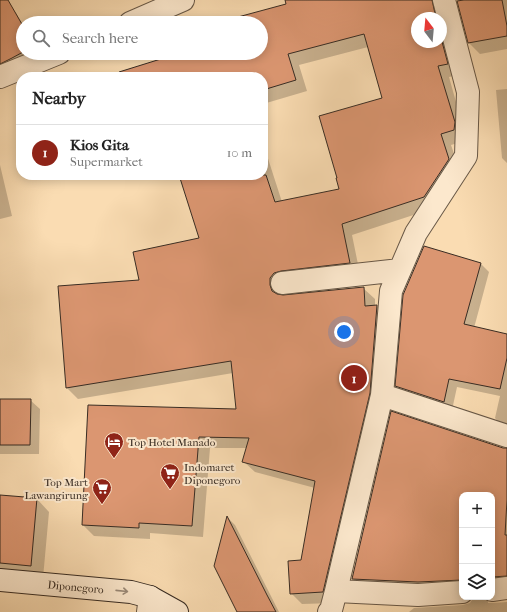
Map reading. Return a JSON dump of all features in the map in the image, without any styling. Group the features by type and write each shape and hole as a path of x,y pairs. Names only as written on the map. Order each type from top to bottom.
{"street":[{"path":"146,16 183,0"},
{"path":"329,612 331,610 336,591 382,395 391,291 416,233 466,156 468,92 444,0"},
{"path":"0,77 42,60"},
{"path":"282,283 400,270"},
{"path":"382,395 507,436"},
{"name":"Diponegoro","path":"0,580 131,592 149,605 177,612"},
{"path":"495,590 507,588"},
{"path":"336,591 418,596 459,592"}],"building":[{"path":"0,0 8,0 17,16 16,16 16,56 0,64"},
{"path":"285,0 432,0 435,12 411,12 411,48 444,48 448,64 438,66 455,122 454,130 441,134 449,159 424,197 342,224 350,263 281,271 274,273 270,278 272,291 283,295 364,287 365,306 377,305 370,393 323,592 290,594 288,561 301,560 315,481 242,462 249,438 199,437 192,526 139,523 139,528 82,525 88,405 236,409 231,361 66,388 58,286 139,280 133,252 199,238 181,180 268,180 275,202 339,189 319,116 382,98 364,34 288,54 296,80 268,88 268,72 119,72 158,60 268,60 268,16 242,16 286,4"},
{"path":"502,0 507,26 507,36 468,43 457,1"},
{"path":"424,246 481,263 464,324 507,334 507,358 500,389 449,379 444,402 395,386 403,295"},
{"path":"0,399 31,399 30,445 0,445"},
{"path":"391,411 503,448 507,448 505,535 507,535 507,576 495,577 495,492 459,492 459,580 418,582 352,579"},
{"path":"0,495 37,498 31,566 0,563"},
{"path":"227,516 276,612 237,612 214,566"}],"place":[{"name":"Kios Gita","path":"354,378"},
{"name":"Top Hotel Manado","path":"114,459"},
{"name":"Indomaret Diponegoro","path":"170,490"},
{"name":"Top Mart Lawangirung","path":"102,505"}]}
